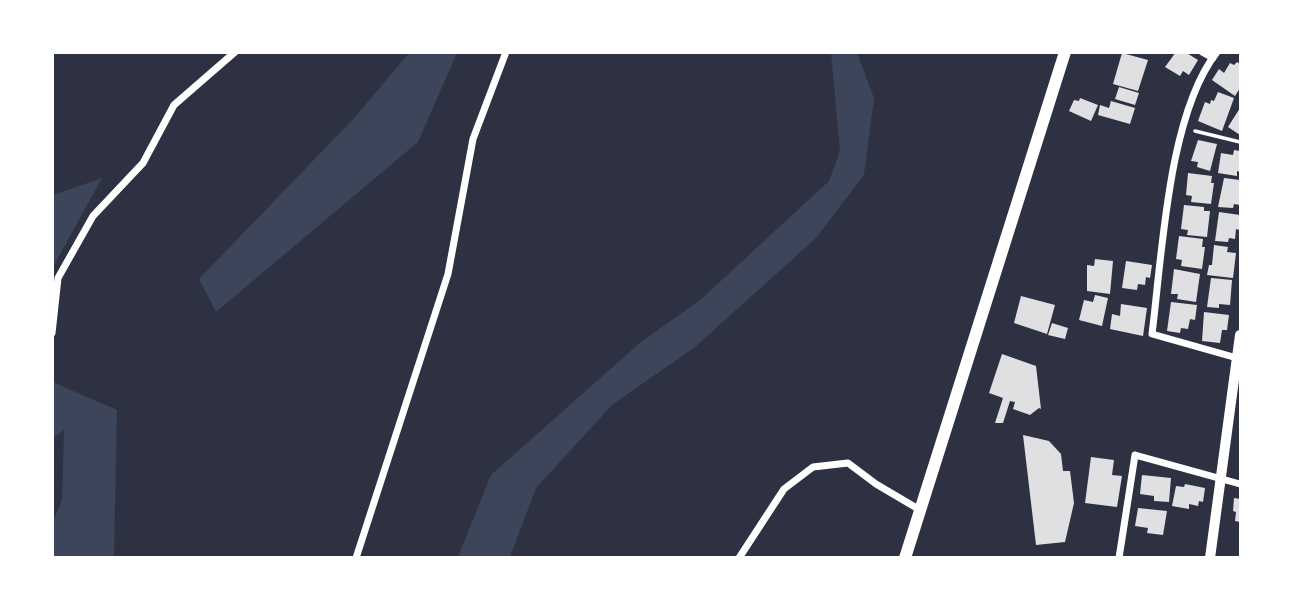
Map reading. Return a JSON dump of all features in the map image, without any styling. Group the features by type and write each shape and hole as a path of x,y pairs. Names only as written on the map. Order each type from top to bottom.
{"main road":[{"path":"905,558 1065,52"}],"street":[{"path":"52,333 58,278 93,216 143,163 174,105 235,52"},
{"path":"356,558 447,274 473,139 506,52"},
{"path":"1202,52 1215,55 1189,106 1182,129 1171,186 1152,334 1237,358"},
{"path":"1210,558 1241,335"},
{"path":"1119,558 1135,455 1241,484"},
{"path":"739,558 784,489 813,467 848,463 876,484 920,510"}],"path":[{"path":"1182,129 1241,142"}],"shaded area":[{"path":"409,53 457,53 418,142 216,312 199,279 356,116"},
{"path":"831,53 857,53 874,98 864,175 816,238 695,347 612,405 536,488 510,557 458,557 491,475 642,341 699,301 829,181 840,151"},
{"path":"102,178 53,267 53,195"},
{"path":"53,382 117,410 112,557 53,557 53,521 62,500 64,430 53,438"}],"building":[{"path":"1176,52 1185,52 1198,60 1189,75 1183,71 1180,76 1165,67"},
{"path":"1122,53 1148,60 1138,91 1113,84"},
{"path":"1237,62 1240,64 1240,88 1235,96 1212,80 1219,69 1224,73 1230,63 1234,65"},
{"path":"1119,87 1139,93 1135,105 1115,99"},
{"path":"1218,92 1234,98 1222,131 1198,121 1205,102 1210,104 1211,100 1214,101"},
{"path":"1080,98 1098,105 1091,121 1069,111 1074,100 1079,101"},
{"path":"1111,101 1135,108 1130,124 1098,115 1100,105 1109,108"},
{"path":"1240,108 1240,135 1228,127"},
{"path":"1198,140 1217,144 1210,171 1197,167 1198,162 1191,161"},
{"path":"1234,150 1240,151 1240,172 1237,171 1237,176 1218,173 1221,153 1233,155"},
{"path":"1188,173 1212,176 1211,183 1214,183 1211,204 1191,202 1192,196 1186,195"},
{"path":"1224,178 1240,180 1240,205 1234,204 1233,208 1218,207"},
{"path":"1184,205 1204,207 1204,211 1210,211 1207,237 1187,235 1188,230 1181,229"},
{"path":"1219,212 1240,215 1235,239 1229,238 1228,242 1215,241"},
{"path":"1179,236 1203,239 1202,247 1205,247 1202,269 1181,266 1182,260 1176,259"},
{"path":"1214,245 1228,247 1227,252 1236,253 1233,278 1207,275 1209,265 1212,265"},
{"path":"1095,259 1113,261 1110,294 1087,291 1087,265 1094,266"},
{"path":"1126,261 1152,265 1150,278 1146,277 1145,285 1138,284 1137,290 1122,288"},
{"path":"1174,269 1200,274 1196,302 1177,299 1178,294 1171,294"},
{"path":"1211,278 1232,280 1230,305 1207,307"},
{"path":"1095,295 1108,298 1102,326 1079,320 1084,300 1093,302"},
{"path":"1021,296 1055,305 1047,334 1014,323"},
{"path":"1171,302 1197,305 1195,320 1190,319 1188,329 1181,328 1180,333 1167,331"},
{"path":"1121,304 1147,308 1143,336 1110,329 1112,314 1120,316"},
{"path":"1204,312 1229,315 1227,330 1222,330 1220,343 1202,341"},
{"path":"1052,323 1068,328 1065,339 1048,335"},
{"path":"1002,354 1036,366 1041,409 1030,415 1013,409 1015,402 1010,401 1003,423 995,423 1003,398 989,393"},
{"path":"1023,435 1049,441 1061,454 1063,471 1070,471 1074,503 1065,542 1036,545"},
{"path":"1091,457 1114,460 1112,475 1122,476 1117,507 1085,503"},
{"path":"1142,475 1171,478 1169,502 1154,501 1154,496 1140,494"},
{"path":"1185,484 1205,488 1203,502 1199,501 1198,506 1189,504 1189,509 1172,506 1176,486 1184,487"},
{"path":"1234,498 1240,499 1240,522 1235,521"},
{"path":"1138,508 1167,511 1163,535 1147,533 1148,528 1135,526"}]}
